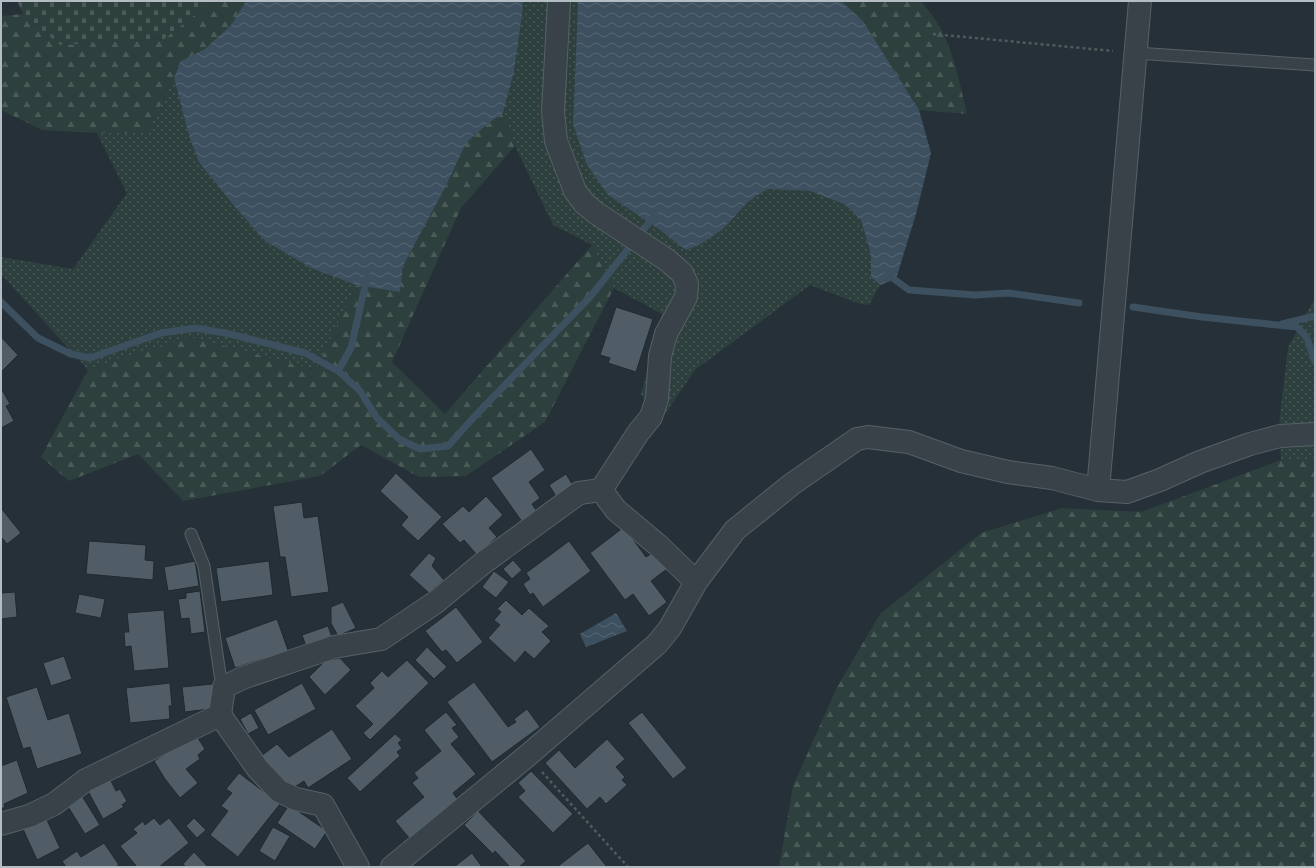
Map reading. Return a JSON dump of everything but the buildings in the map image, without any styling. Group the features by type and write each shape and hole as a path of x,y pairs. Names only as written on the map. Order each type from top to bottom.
{"street":[{"path":"358,867 323,805 296,799 279,791 258,769 220,715 224,688 245,677 334,647 380,639 436,602 483,563 579,493 601,490 638,433 651,416 657,399 660,356 666,334 686,297 687,284 682,273 651,248 596,213 584,203 575,191 556,141 553,111 559,1"},
{"path":"1098,490 1140,1"},
{"path":"392,867 527,756 657,644 670,628 696,582 735,530 792,484 857,439 868,437 909,442 961,461 1008,472 1052,478 1098,490 1127,492 1160,480 1200,462 1250,444 1280,436 1315,434"},
{"path":"601,490 616,510 659,546 696,582"},
{"path":"1,824 29,816 54,804 86,780 220,715"}],"lane":[{"path":"1136,53 1315,65"},
{"path":"191,534 204,566 221,681 224,688"}],"path":[{"path":"933,34 1136,53"},
{"path":"527,756 628,867"}],"green space":[{"path":"17,1 212,1 164,39 60,45 23,14"},
{"path":"212,1 246,1 231,25 205,49 181,61 147,133 97,133 42,130 1,110 1,16 23,14 60,45 164,39"},
{"path":"523,1 578,1 573,124 608,195 660,230 686,250 723,229 748,202 767,189 810,191 846,205 861,220 871,255 871,277 880,285 869,305 860,304 810,285 695,370 659,423 641,394 662,314 614,288 592,245 553,225 515,146 503,113 514,72"},
{"path":"841,1 921,1 934,18 947,42 962,90 967,114 919,110 863,21"},
{"path":"174,78 189,136 235,207 265,241 311,268 356,285 316,370 189,337 88,370 1,274 1,257 73,269 127,193 97,133 147,133"},
{"path":"503,113 515,146 461,208 392,362 445,414 592,245 614,288 545,422 466,476 419,477 361,445 320,476 183,501 138,454 69,481 41,457 88,370 189,337 316,370 356,285 400,292 403,266 446,186 466,143"},
{"path":"1315,298 1315,460 1281,460 1279,424 1288,347"},
{"path":"1281,460 1315,460 1315,867 779,867 793,786 837,687 880,614 981,533 1062,508 1141,512"}],"water":[{"path":"246,1 523,1 514,72 503,113 466,143 446,186 403,266 400,292 356,285 311,268 265,241 235,207 199,162 189,136 174,78 181,61 205,49 231,25"},
{"path":"578,1 841,1 863,21 919,110 931,153 916,214 896,279 880,285 871,277 871,255 861,220 846,205 810,191 767,189 748,202 723,229 699,245 686,250 660,230 608,195 587,165 573,124"},
{"path":"616,613 627,631 586,647 580,634"}],"waterway":[{"path":"1,302 38,338 71,354 90,358 161,333 196,328 230,334 305,353 338,371 360,391 377,418 399,439 420,449 448,446 590,297 655,215"},
{"path":"887,274 909,290 975,295 1009,293 1079,303"},
{"path":"338,371 351,348 367,277"},
{"path":"1133,307 1202,317 1297,327 1307,338 1315,362"},
{"path":"1282,324 1315,316"}]}
